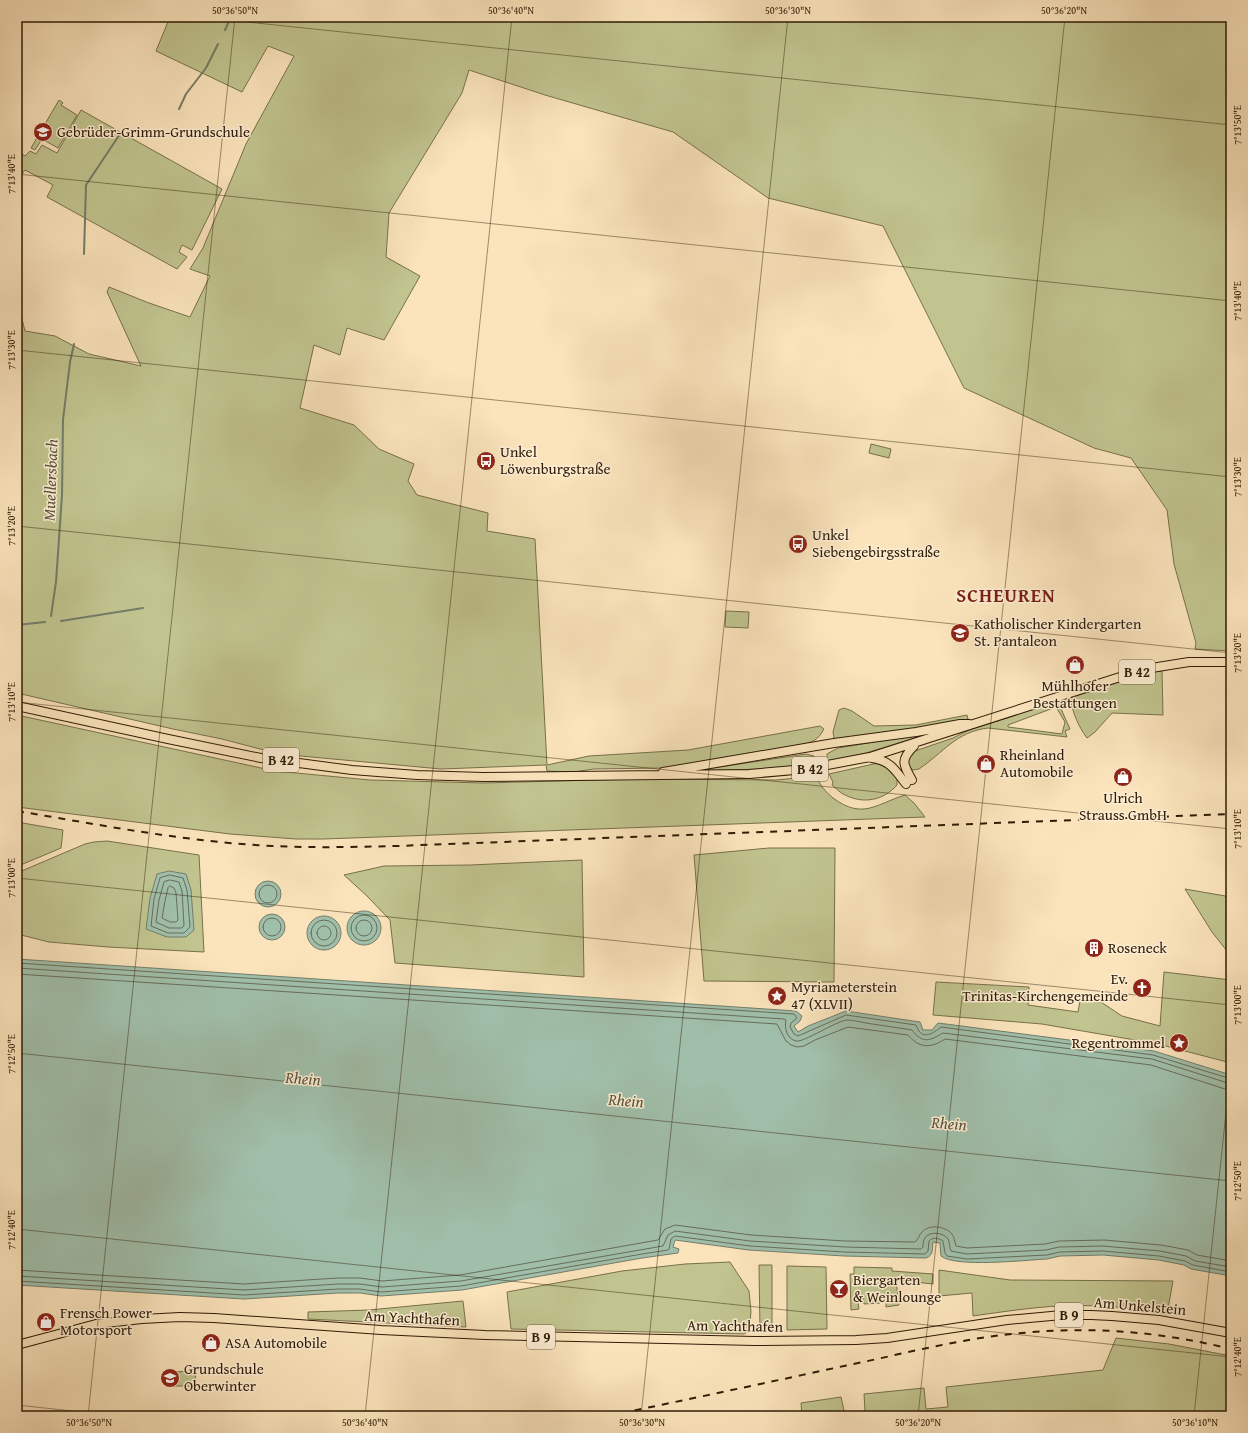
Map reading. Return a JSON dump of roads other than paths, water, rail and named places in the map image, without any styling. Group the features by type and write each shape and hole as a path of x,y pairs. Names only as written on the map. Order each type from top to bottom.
{"main road":[{"name":"B 42","path":"17,706 261,758 352,770 417,775 483,777 749,774 827,766 870,757 916,744 1145,669 1189,662 1231,662"},
{"path":"655,775 666,770 761,756 834,743 916,732 960,724 977,724"},
{"path":"870,757 884,760 909,782 904,761 906,754 916,744"},
{"name":"Am Unkelstein","path":"808,1340 887,1338 1006,1320 1062,1315 1146,1318 1231,1333"},
{"name":"Am Yachthafen","path":"17,1345 96,1324 180,1317 485,1335 755,1341 808,1340"}],"water":[{"path":"169,871 186,874 191,890 194,930 186,937 167,937 146,929 150,898 157,874"},
{"path":"268,881 277,885 281,894 277,903 268,907 259,903 255,894 259,885"},
{"path":"361,911 367,911 376,916 380,922 380,934 376,940 367,945 361,945 352,940 347,931 347,925 352,916"},
{"path":"272,914 281,918 285,927 281,936 272,940 263,936 259,927 263,918"},
{"path":"324,916 336,921 341,933 336,945 324,950 312,945 307,933 312,921"},
{"name":"Rhein","path":"17,959 796,1011 802,1016 800,1021 794,1026 798,1032 808,1026 846,1011 920,1022 923,1030 932,1030 938,1023 1154,1051 1231,1075 1231,1276 1191,1269 1184,1265 1159,1260 1103,1255 1060,1256 1047,1259 1008,1262 961,1262 949,1260 941,1256 940,1243 933,1242 931,1253 929,1257 926,1258 844,1256 749,1250 675,1240 673,1247 679,1249 678,1253 462,1290 381,1296 360,1293 338,1293 244,1299 17,1285"}],"waterway":[{"name":"Muellersbach","path":"225,30 231,17"},
{"name":"Muellersbach","path":"179,109 186,94 206,68 218,44"},
{"name":"Muellersbach","path":"84,254 86,185 122,131"},
{"name":"Muellersbach","path":"51,616 56,582 62,495 63,420 70,362 74,344"},
{"path":"61,621 143,608"},
{"name":"Muellersbach","path":"17,625 45,622"}],"railway":[{"path":"17,811 209,841 273,846 319,847 397,846 1231,814"},
{"path":"607,1416 933,1347 1000,1335 1075,1330 1127,1332 1180,1338 1231,1349"}],"place":[{"name":"Gebrüder-Grimm-Grundschule","path":"43,132"},
{"name":"Unkel Löwenburgstraße","path":"486,461"},
{"name":"Unkel Siebengebirgsstraße","path":"798,544"},
{"name":"Katholischer Kindergarten St. Pantaleon","path":"960,633"},
{"name":"Mühlhofer Bestattungen","path":"1075,665"},
{"name":"Rheinland Automobile","path":"986,764"},
{"name":"Ulrich Strauss GmbH","path":"1123,777"},
{"name":"Roseneck","path":"1094,948"},
{"name":"Ev. Trinitas-Kirchengemeinde","path":"1142,988"},
{"name":"Myriameterstein 47 (XLVII)","path":"777,996"},
{"name":"Regentrommel","path":"1179,1043"},
{"name":"Biergarten & Weinlounge","path":"839,1289"},
{"name":"Frensch Power Motorsport","path":"46,1322"},
{"name":"ASA Automobile","path":"211,1343"},
{"name":"Grundschule Oberwinter","path":"170,1378"}],"district":[{"name":"SCHEUREN","path":"1006,595"}]}
